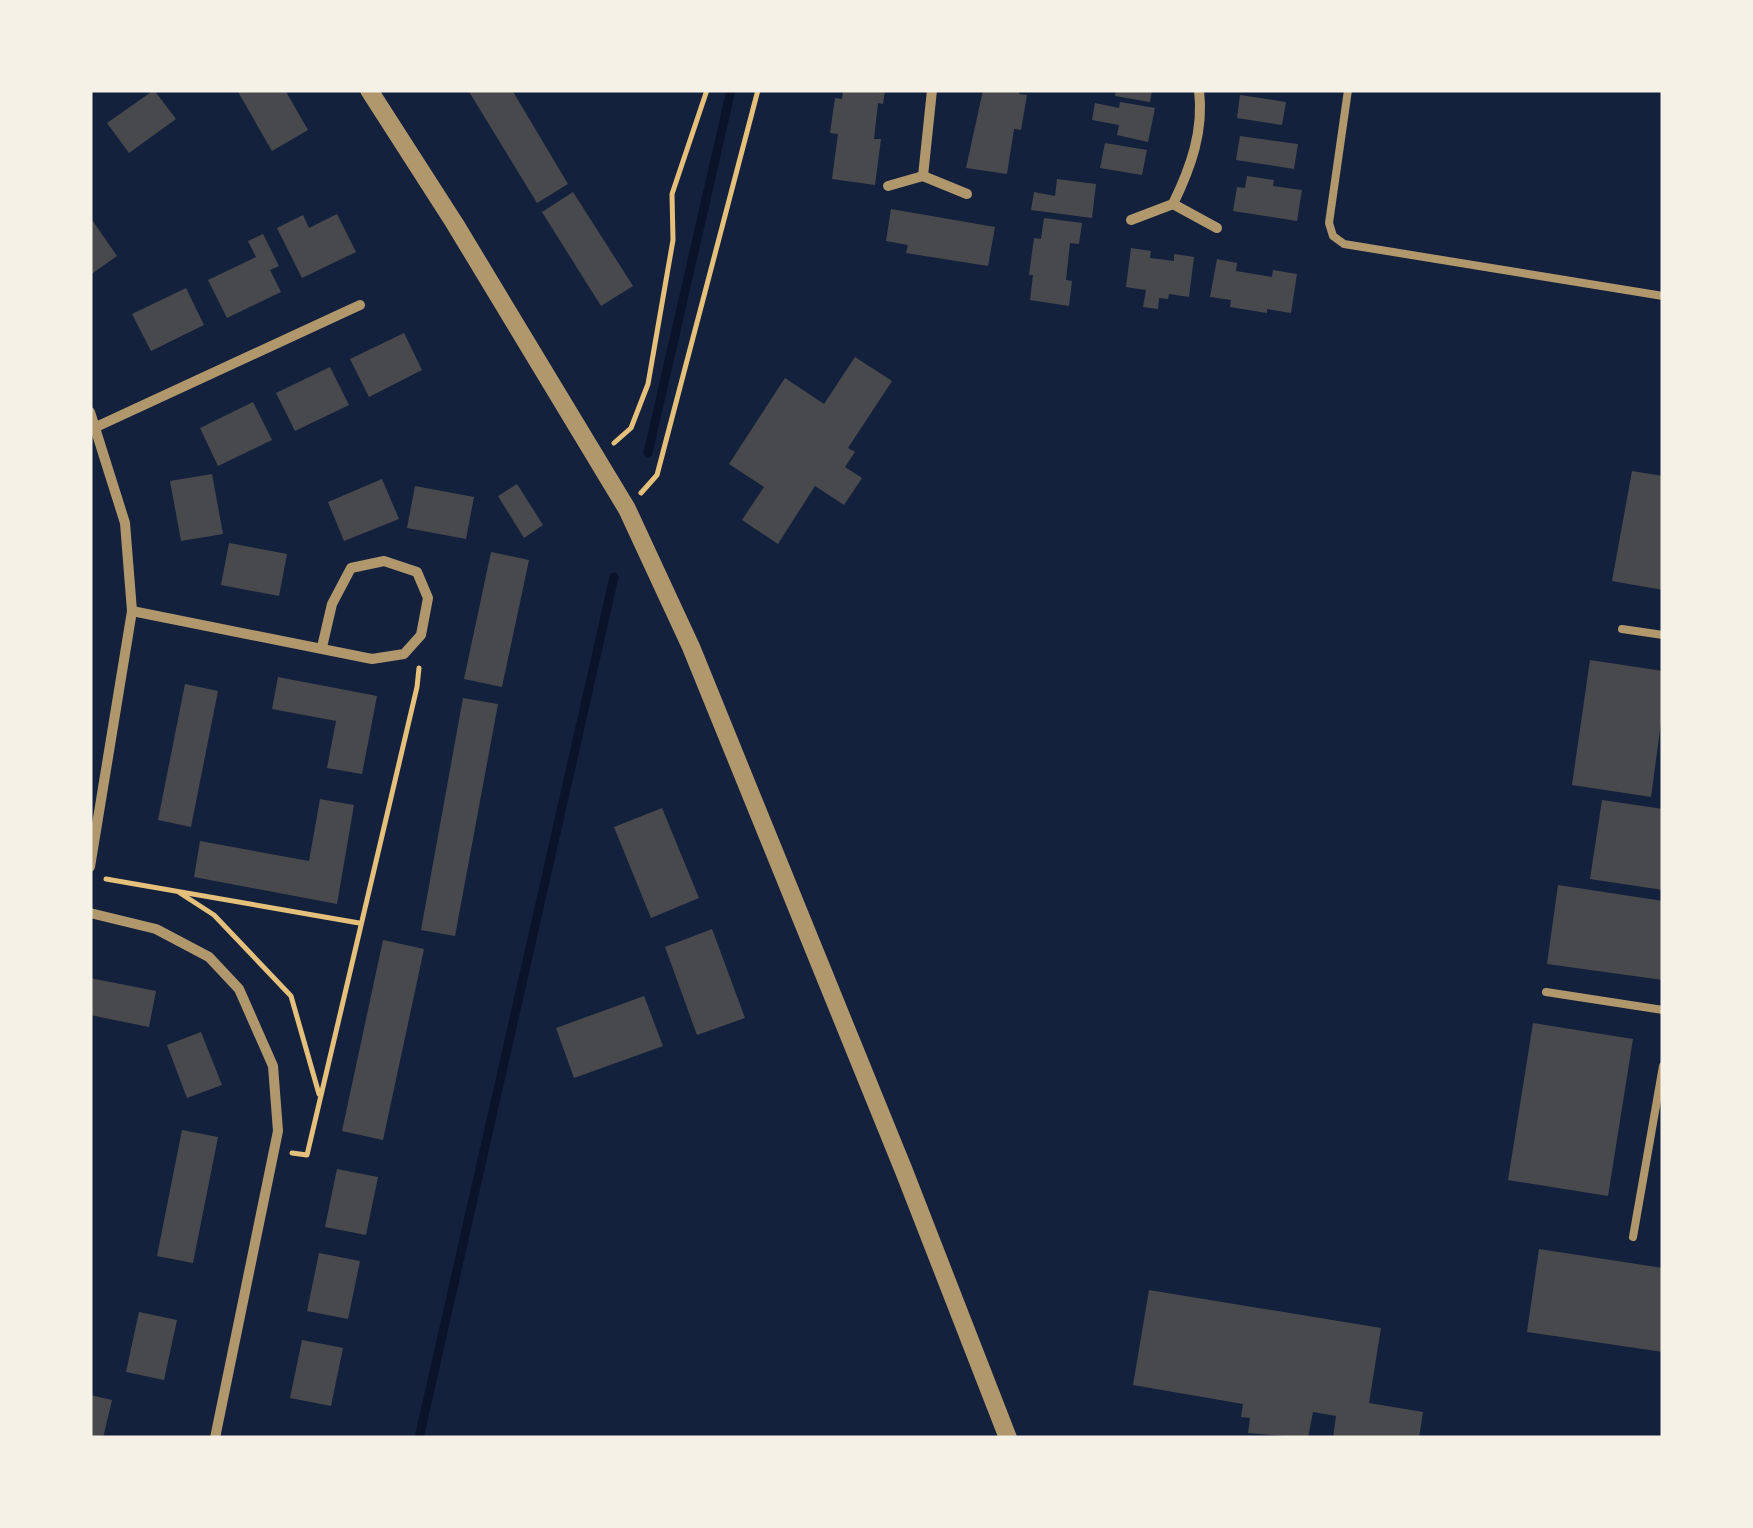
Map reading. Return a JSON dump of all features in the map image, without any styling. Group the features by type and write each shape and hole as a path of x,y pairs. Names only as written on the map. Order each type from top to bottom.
{"street":[{"path":"370,90 627,509 691,647 904,1170 1008,1438"},
{"path":"923,176 932,90"},
{"path":"1131,220 1174,204 1189,171 1202,118 1198,90"},
{"path":"888,186 923,176 967,194"},
{"path":"1174,204 1218,228"},
{"path":"96,427 360,305"},
{"path":"90,412 126,522 132,611 90,867"},
{"path":"132,611 372,659 404,654 421,635 428,598 418,572 384,561 351,568 332,604 322,647"},
{"path":"90,913 156,929 208,958 239,989 273,1066 278,1132 215,1438"}],"lane":[{"path":"1348,90 1329,223 1333,236 1344,244 1663,296"},
{"path":"1622,629 1663,634"},
{"path":"1546,992 1663,1010"},
{"path":"1633,1237 1663,1066"}],"path":[{"path":"596,458 631,428 648,384 673,240 672,194 707,90"},
{"path":"627,509 657,475 758,90"},
{"path":"274,1150 307,1154 417,687 421,635"},
{"path":"90,876 360,922"},
{"path":"178,892 214,916 291,996 320,1098"}],"building":[{"path":"154,90 176,119 129,153 107,123"},
{"path":"237,90 285,90 308,130 272,151"},
{"path":"468,90 512,90 568,184 537,203"},
{"path":"843,90 885,90 883,104 878,103 874,139 881,139 875,185 832,179 838,134 830,133 835,98 842,99"},
{"path":"983,90 1020,90 1019,94 1027,95 1021,130 1014,129 1007,174 966,168"},
{"path":"1116,90 1152,90 1150,102 1115,96"},
{"path":"1240,95 1286,102 1282,125 1237,118"},
{"path":"1120,102 1155,108 1148,142 1117,135 1119,125 1092,120 1095,103 1119,108"},
{"path":"1240,136 1298,144 1294,169 1236,160"},
{"path":"1105,143 1147,150 1142,175 1100,168"},
{"path":"1247,176 1274,180 1273,186 1302,190 1297,221 1233,211 1237,187 1245,188"},
{"path":"1057,179 1096,184 1092,218 1031,210 1034,192 1055,196"},
{"path":"573,192 633,286 601,306 542,212"},
{"path":"891,209 995,227 988,266 906,253 908,245 886,241"},
{"path":"337,214 356,252 302,278 277,228 303,215 309,228"},
{"path":"90,217 117,256 90,275"},
{"path":"1044,218 1082,223 1079,244 1070,243 1066,280 1072,281 1069,306 1030,300 1034,238 1041,239"},
{"path":"263,234 279,266 270,270 281,292 227,318 208,280 256,257 248,241"},
{"path":"1131,248 1151,251 1150,258 1174,261 1174,254 1194,257 1189,297 1169,294 1168,299 1159,298 1158,309 1143,307 1146,290 1126,287"},
{"path":"1217,259 1237,263 1236,271 1272,277 1273,270 1297,274 1291,313 1230,307 1231,300 1210,297"},
{"path":"186,288 204,325 151,351 132,314"},
{"path":"404,333 422,370 369,397 350,359"},
{"path":"855,357 892,381 848,448 855,452 845,467 862,478 844,505 815,486 778,544 742,520 764,487 729,464 785,378 824,404"},
{"path":"330,367 349,405 295,431 276,393"},
{"path":"253,402 272,440 218,466 200,428"},
{"path":"1632,471 1663,476 1663,590 1612,581"},
{"path":"212,474 223,534 181,541 170,481"},
{"path":"382,479 399,519 344,541 328,502"},
{"path":"517,484 543,525 524,538 498,496"},
{"path":"415,486 474,497 466,539 407,528"},
{"path":"229,543 287,554 279,596 221,585"},
{"path":"491,552 529,560 502,687 464,679"},
{"path":"1590,660 1663,671 1663,708 1651,797 1572,785"},
{"path":"278,677 377,696 362,774 327,768 336,721 272,709"},
{"path":"185,684 218,691 191,827 158,820"},
{"path":"463,698 498,704 455,936 421,930"},
{"path":"320,799 354,805 337,904 194,877 200,841 309,861"},
{"path":"1602,800 1663,809 1663,890 1590,879"},
{"path":"662,808 699,898 651,918 614,827"},
{"path":"1558,885 1663,901 1663,980 1547,964"},
{"path":"712,929 745,1018 697,1035 665,947"},
{"path":"383,940 424,949 383,1140 342,1131"},
{"path":"90,978 156,991 149,1027 90,1015"},
{"path":"644,996 663,1046 574,1078 556,1028"},
{"path":"1533,1023 1633,1039 1608,1196 1508,1180"},
{"path":"201,1032 222,1085 187,1098 167,1045"},
{"path":"182,1130 218,1137 193,1263 157,1256"},
{"path":"337,1169 378,1177 366,1235 325,1227"},
{"path":"1539,1249 1663,1268 1663,1352 1527,1332"},
{"path":"319,1253 360,1261 348,1319 307,1311"},
{"path":"1149,1290 1381,1328 1369,1403 1423,1412 1419,1438 1333,1438 1336,1416 1313,1412 1308,1438 1248,1433 1250,1418 1241,1417 1243,1404 1133,1385"},
{"path":"139,1312 177,1320 164,1380 126,1372"},
{"path":"302,1340 343,1348 331,1406 290,1398"},
{"path":"90,1395 112,1400 103,1438 90,1438"}],"waterway":[{"path":"648,453 731,90"},
{"path":"419,1438 614,577"}]}
